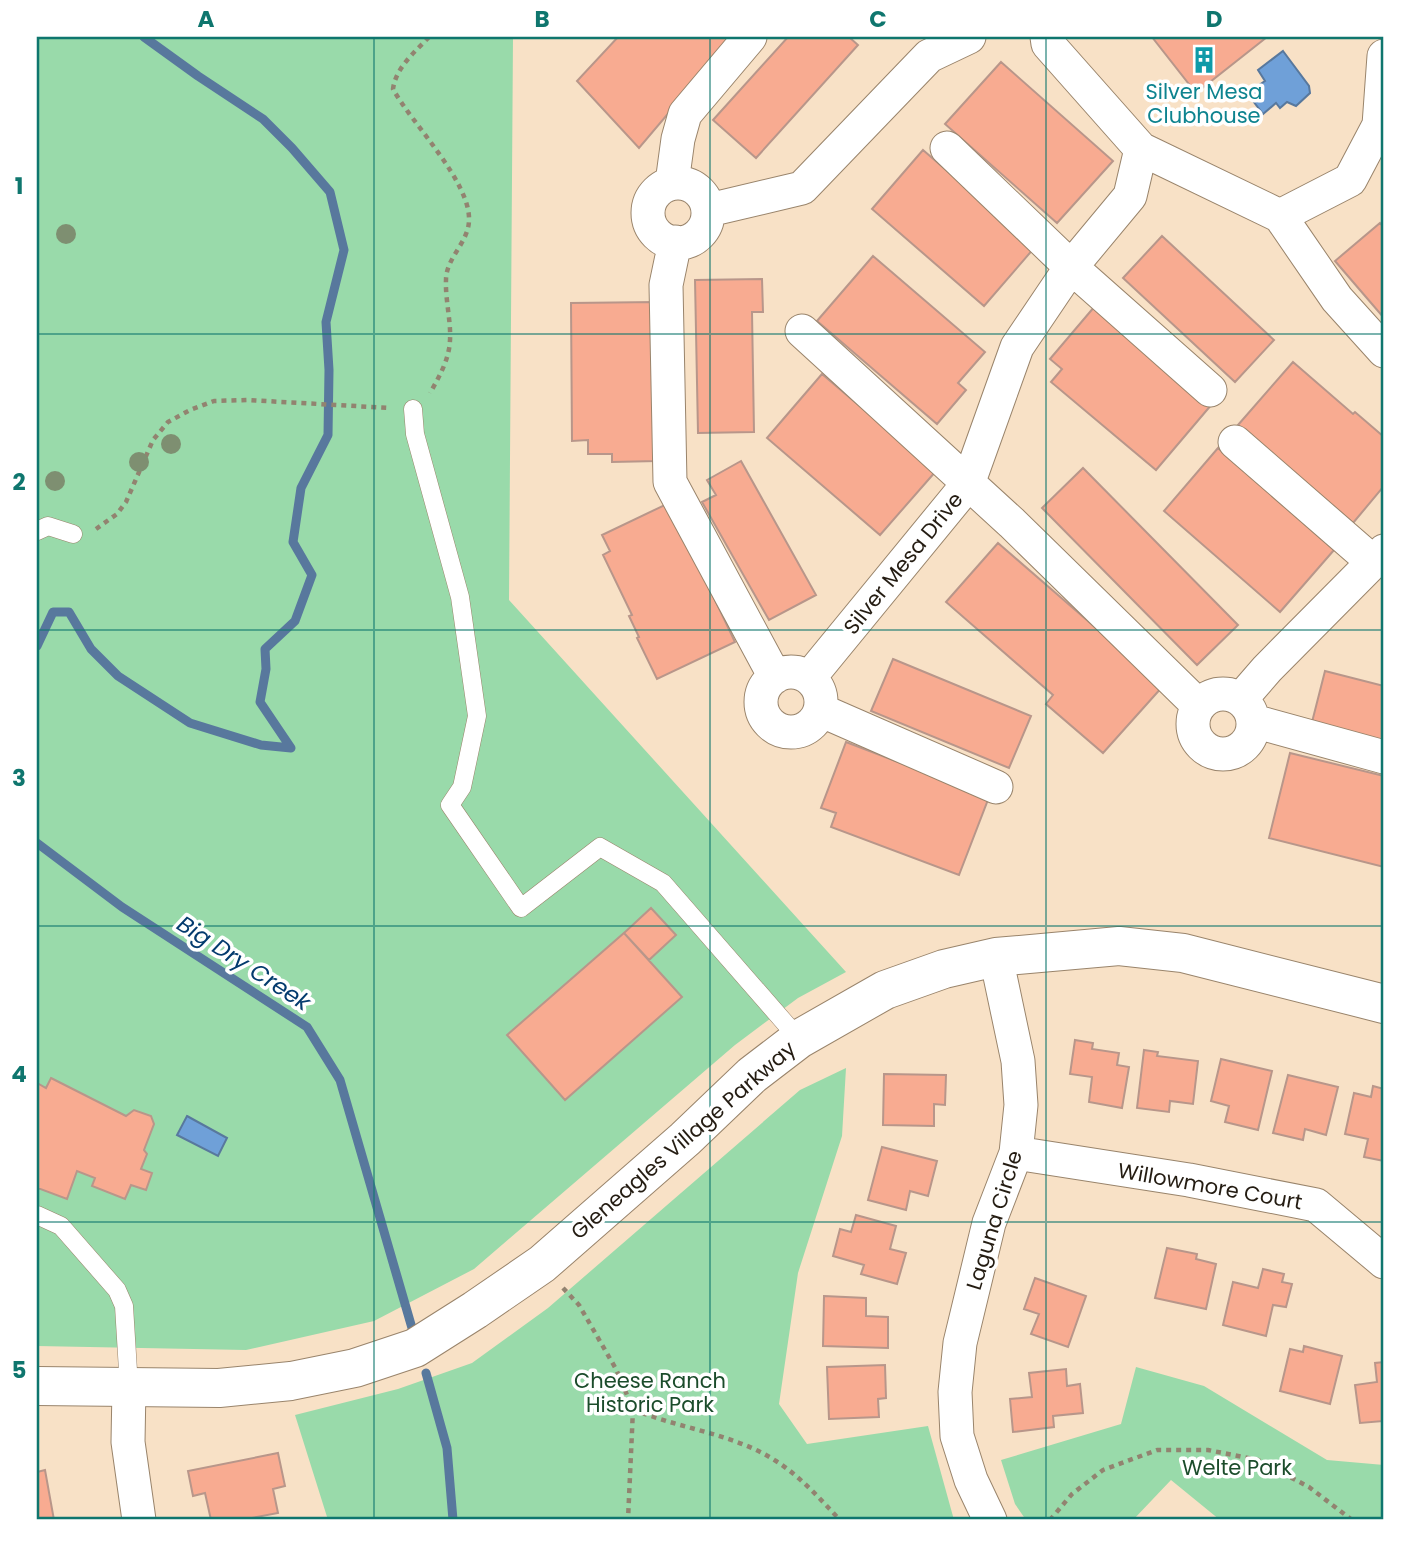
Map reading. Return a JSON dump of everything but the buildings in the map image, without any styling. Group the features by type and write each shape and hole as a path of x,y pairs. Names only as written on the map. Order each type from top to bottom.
{"street":[{"path":"672,183 678,139 685,114 750,37"},
{"path":"709,210 802,188 929,56 969,37"},
{"path":"1047,37 1048,44 1141,149 1280,216 1337,299 1384,351"},
{"path":"1280,216 1350,180 1379,125 1384,56"},
{"path":"947,148 1071,267 1210,390"},
{"name":"Silver Mesa Drive","path":"809,678 968,484 1017,347 1071,267 1130,197 1141,149"},
{"path":"672,183 696,188 705,198 709,210 708,220 701,233 690,240 675,242 663,238 655,231 648,212 654,194 672,183"},
{"path":"675,242 666,285 670,482 775,677"},
{"path":"802,331 1012,523 1199,706"},
{"path":"1235,442 1379,556 1267,669 1247,710 1252,731 1245,744 1235,751 1222,754 1199,742 1194,732 1194,717 1199,706 1217,694 1226,694 1247,710 1384,757"},
{"path":"794,673 809,678 818,688 820,710 813,723 790,733 775,728 767,721 761,702 767,685 775,677 794,673"},
{"path":"820,710 996,787"},
{"name":"Gleneagles Village Parkway","path":"37,1386 219,1388 290,1381 355,1368 415,1348 542,1264 685,1139 752,1075 799,1039 885,990 944,969 996,957 1119,946 1183,953 1384,1004"},
{"name":"Laguna Circle","path":"990,1520 971,1480 957,1436 955,1392 960,1343 989,1223 1016,1153 1021,1105 1018,1061 996,957"},
{"name":"Willowmore Court","path":"1016,1153 1189,1180 1316,1205 1384,1262"},
{"path":"129,1387 128,1442 139,1520"}],"lane":[{"path":"414,409 415,434 460,597 477,716 462,787 450,805 521,908 600,847 663,883 799,1039"},
{"path":"37,531 48,526 73,534"},
{"path":"37,1215 61,1226 117,1290 124,1306 129,1387"}],"path":[{"path":"414,409 422,405 442,372 450,347 446,272 470,222 467,205 455,179 393,89 394,78 399,69 429,37"},
{"path":"73,534 91,533 117,514 134,486 153,440 168,422 190,410 214,401 247,400 365,407"},
{"path":"542,1264 579,1305 616,1369 633,1409 628,1520"},
{"path":"633,1409 731,1440 775,1460 805,1483 840,1520"},
{"path":"1050,1520 1072,1494 1103,1470 1157,1450 1208,1450 1258,1460 1309,1487 1352,1520"}],"green space":[{"path":"37,37 513,37 509,600 846,972 798,998 735,1045 474,1269 374,1321 246,1350 37,1346"},
{"name":"Cheese Ranch Historic Park","path":"846,1068 842,1136 798,1273 779,1404 807,1444 928,1426 954,1520 328,1520 295,1415 398,1389 472,1363 548,1308 800,1090"},
{"name":"Welte Park","path":"1136,1367 1204,1386 1327,1460 1384,1465 1384,1520 1220,1520 1171,1480 1133,1520 1026,1520 1015,1504 1001,1460 1121,1424"}],"water":[{"path":"1283,51 1309,86 1310,93 1296,106 1287,102 1280,108 1276,103 1263,114 1247,93 1265,81 1258,70"},
{"path":"187,1116 227,1138 218,1156 177,1135"}],"waterway":[{"name":"Big Dry Creek","path":"37,646 53,612 69,612 91,649 118,676 190,723 261,745 291,748 260,702 266,669 265,649 295,621 312,575 293,542 301,488 328,435 329,370 326,322 344,250 330,192 292,148 263,119 144,37"},
{"name":"Big Dry Creek","path":"37,843 122,907 307,1027 340,1080 412,1328"},
{"name":"Big Dry Creek","path":"426,1373 447,1448 453,1520"}],"place":[{"name":"Silver Mesa Clubhouse","path":"1204,60"}]}
